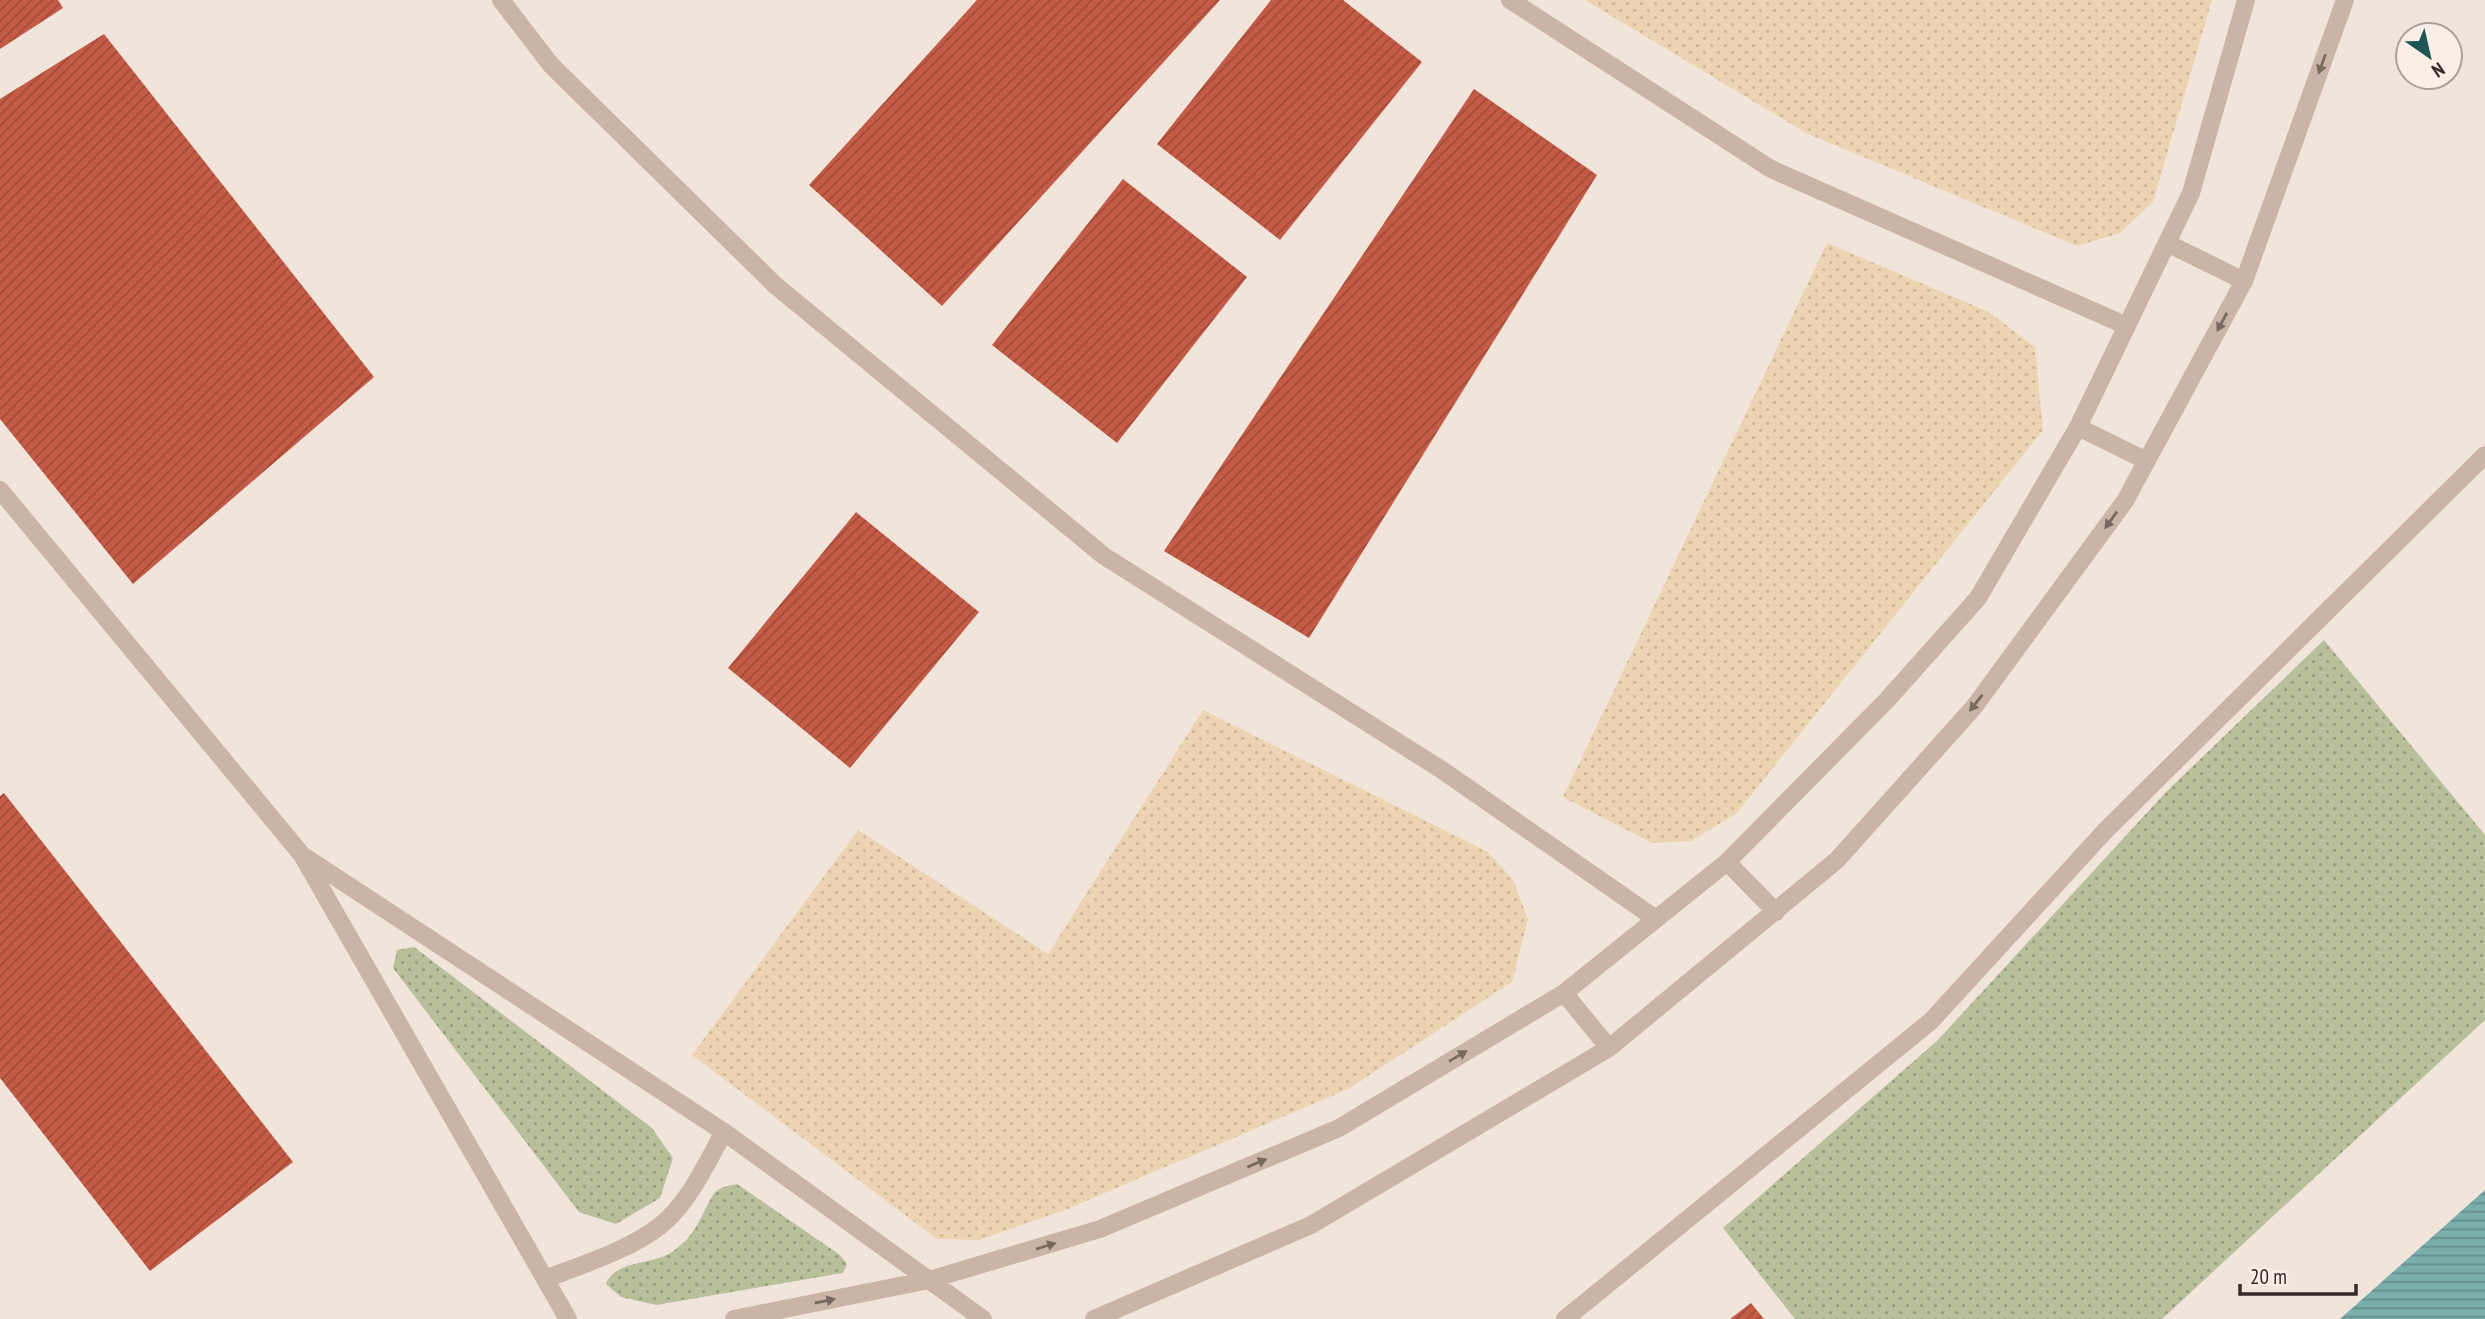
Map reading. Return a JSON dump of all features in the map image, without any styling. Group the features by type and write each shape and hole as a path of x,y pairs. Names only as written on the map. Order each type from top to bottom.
{"lane":[{"path":"501,0 551,65 775,285 1104,555 1442,770 1656,919"},
{"path":"1510,0 1771,169 2127,326"},
{"path":"734,1319 929,1280 1100,1230 1339,1128 1563,993 1727,862 1887,700 1978,598 2078,427 2191,193 2246,0"},
{"path":"1094,1319 1311,1225 1609,1048 1837,860 1974,707 2125,501 2244,281 2345,0"},
{"path":"2167,243 2244,281"},
{"path":"2078,427 2147,461"},
{"path":"1565,1319 1931,1021 2105,831 2485,455"},
{"path":"0,491 302,855 548,1278 568,1319"},
{"path":"302,855 724,1132 983,1319"},
{"path":"1727,862 1776,912"},
{"path":"1563,993 1609,1048"},
{"path":"548,1278 624,1248 661,1225 691,1190 724,1132"}],"green space":[{"path":"2324,640 2485,835 2485,1020 2162,1319 1795,1319 1723,1228 1938,1040 2166,792"},
{"path":"414,947 652,1128 673,1158 660,1198 616,1224 579,1212 393,968 397,950"},
{"path":"737,1184 840,1255 847,1264 843,1273 656,1305 621,1297 606,1284 617,1271 664,1256 680,1246 692,1233 715,1192"}],"sand":[{"path":"1585,0 2212,0 2153,202 2120,233 2077,246 1806,133"},
{"path":"1827,243 1989,312 2035,347 2043,430 1736,814 1691,841 1652,843 1563,797"},
{"path":"1203,710 1488,852 1513,880 1528,919 1512,982 1348,1089 1065,1210 979,1240 937,1239 692,1055 858,830 1048,954"}],"water":[{"path":"2485,1190 2485,1319 2340,1319"}],"building":[{"path":"0,0 58,0 63,8 0,49"},
{"path":"977,0 1220,0 942,306 809,185"},
{"path":"1271,0 1343,0 1422,62 1280,240 1157,144"},
{"path":"104,34 374,377 133,584 0,419 0,99"},
{"path":"1474,89 1597,175 1309,638 1164,551"},
{"path":"1123,179 1247,277 1117,443 992,345"},
{"path":"856,512 979,612 850,768 728,668"},
{"path":"4,793 293,1162 150,1271 0,1078 0,796"},
{"path":"1751,1303 1764,1319 1730,1319"}]}
